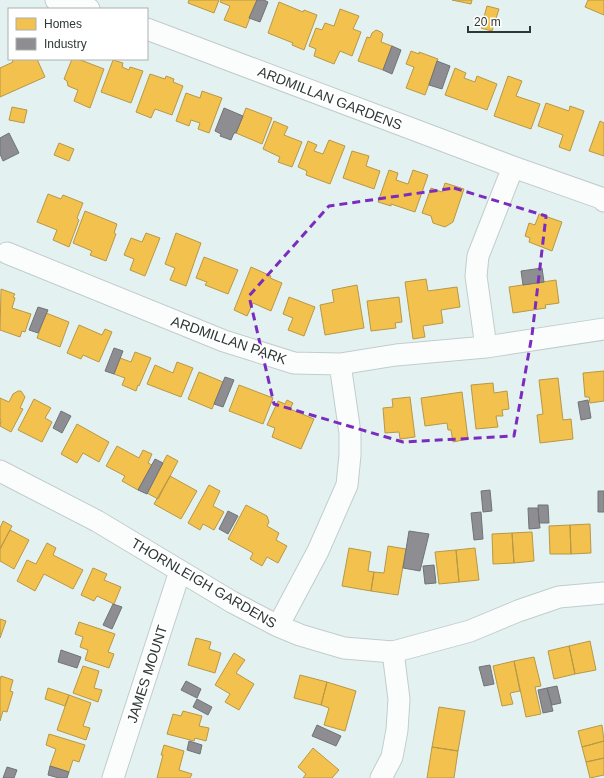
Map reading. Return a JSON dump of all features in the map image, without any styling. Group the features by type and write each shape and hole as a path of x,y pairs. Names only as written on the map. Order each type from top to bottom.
{"street":[{"path":"56,0 85,8"},
{"name":"ARDMILLAN GARDENS","path":"148,29 513,167 601,198 604,202"},
{"path":"486,347 476,276 478,256 513,167"},
{"name":"ARDMILLAN PARK","path":"7,253 224,341 294,363 340,364 396,355 486,347 604,329"},
{"path":"278,626 318,551 347,485 350,455 350,433 340,364"},
{"name":"THORNLEIGH GARDENS","path":"0,471 97,521 232,602 278,626 300,635 344,648 393,652 470,631 518,611 559,597 604,593"},
{"name":"JAMES MOUNT","path":"113,778 180,571"},
{"path":"381,778 392,757 397,730 399,699 393,652"}],"highlighted area":[{"path":"454,188 546,216 532,335 514,436 403,442 274,404 249,296 329,206"}],"building: Homes":[{"path":"189,0 219,0 214,13 188,3"},
{"path":"221,0 257,0 246,28 224,20 230,6 220,2"},
{"path":"452,0 472,0 471,4"},
{"path":"588,0 604,0 604,15 585,7"},
{"path":"279,2 303,12 304,10 317,15 304,50 292,45 293,43 268,33"},
{"path":"487,6 499,9 492,31 481,28"},
{"path":"340,9 359,16 353,29 361,32 352,56 340,51 334,64 314,56 316,49 309,46 316,28 322,30 325,23 334,26"},
{"path":"376,30 383,34 381,42 392,46 383,70 358,61 367,37 370,38 372,33"},
{"path":"411,51 419,54 419,52 438,59 425,95 406,88 414,67 406,64"},
{"path":"12,60 37,60 45,77 0,97 0,68 13,62"},
{"path":"72,60 81,60 104,69 90,108 74,101 78,90 68,86 67,81 64,79"},
{"path":"113,60 123,63 122,67 129,70 130,67 143,71 131,103 101,92"},
{"path":"455,68 466,73 464,78 475,82 477,76 497,84 487,110 445,95"},
{"path":"150,74 165,79 166,76 174,79 173,82 183,86 172,115 155,109 151,118 136,112"},
{"path":"508,76 522,81 516,96 540,104 531,129 494,116"},
{"path":"202,91 222,98 209,133 198,129 200,123 191,120 189,126 176,121 186,93 200,98"},
{"path":"546,103 569,111 570,106 584,111 570,151 559,147 563,135 538,126"},
{"path":"12,107 27,110 24,123 9,120"},
{"path":"246,108 272,118 262,144 236,133"},
{"path":"274,121 288,127 284,135 302,142 292,167 278,162 280,157 263,149"},
{"path":"600,121 604,123 604,156 589,151"},
{"path":"329,140 345,146 330,184 306,175 307,171 298,167 308,141 317,145 314,151 323,154"},
{"path":"59,143 74,149 69,161 54,155"},
{"path":"352,151 369,156 366,166 380,171 374,189 343,178"},
{"path":"389,170 398,173 396,180 408,184 413,170 428,175 415,212 391,204 391,206 378,202"},
{"path":"445,183 464,189 453,222 445,227 433,223 431,216 422,213 431,188 442,192"},
{"path":"48,194 61,199 63,195 83,203 77,218 79,220 69,247 53,240 57,230 37,222"},
{"path":"85,211 117,224 114,233 116,234 106,261 90,255 92,251 73,243"},
{"path":"539,214 562,222 552,251 529,242 530,238 525,236 529,223 535,225"},
{"path":"146,233 160,238 145,276 130,270 134,259 124,255 131,238 142,242"},
{"path":"176,233 201,243 186,286 170,280 175,268 165,264"},
{"path":"204,257 238,270 228,294 205,285 207,282 196,278"},
{"path":"251,267 282,283 271,311 253,303 247,316 234,310"},
{"path":"426,279 428,291 457,287 460,307 441,310 443,323 423,326 425,337 413,339 405,282"},
{"path":"556,280 559,303 545,305 546,308 513,313 509,287"},
{"path":"357,285 364,328 325,335 320,305 334,302 332,290"},
{"path":"1,289 15,294 13,297 15,298 12,308 31,314 25,332 22,331 20,337 0,330"},
{"path":"289,297 315,307 304,336 288,330 293,318 283,314"},
{"path":"399,297 402,322 395,323 396,328 371,331 367,301"},
{"path":"46,313 69,322 60,347 37,338"},
{"path":"79,325 102,335 105,329 112,332 99,362 83,355 81,359 67,353"},
{"path":"135,352 151,358 136,391 122,385 125,378 114,374 120,358 131,362"},
{"path":"177,362 193,368 181,397 147,384 155,365 173,373"},
{"path":"604,371 604,401 590,403 589,397 585,397 583,373"},
{"path":"199,372 223,382 212,409 188,399"},
{"path":"558,378 563,420 571,419 573,439 540,443 537,415 543,414 539,380"},
{"path":"493,383 494,393 507,391 509,409 502,410 503,416 496,416 498,427 476,429 471,385"},
{"path":"239,385 273,398 263,424 229,411"},
{"path":"21,391 25,397 20,408 23,409 11,432 0,426 0,398 9,402 13,394"},
{"path":"462,392 468,439 453,442 451,430 448,430 447,423 425,426 421,398"},
{"path":"410,397 415,437 400,439 399,432 385,433 383,408 393,407 392,399"},
{"path":"34,399 51,408 45,418 52,422 42,442 18,430"},
{"path":"287,400 293,403 290,409 314,419 301,449 272,437 275,428 267,425 278,401 285,404"},
{"path":"77,424 109,442 99,462 83,453 77,463 61,454"},
{"path":"117,446 139,458 143,450 152,454 148,463 152,465 138,490 122,481 125,476 106,466"},
{"path":"167,455 178,461 158,499 147,493"},
{"path":"170,476 197,491 181,519 154,504"},
{"path":"209,485 220,491 213,506 224,512 214,530 203,524 200,530 188,523"},
{"path":"246,505 267,516 269,522 267,526 279,533 276,540 287,546 278,563 267,557 262,566 250,559 253,553 228,539"},
{"path":"3,521 12,526 0,549 0,528"},
{"path":"590,524 591,553 571,554 570,525"},
{"path":"570,525 571,554 550,554 549,526"},
{"path":"10,530 29,540 14,569 0,561 0,549"},
{"path":"532,532 534,561 514,563 512,533"},
{"path":"512,533 514,563 493,564 492,534"},
{"path":"47,543 56,548 53,555 83,570 73,589 44,574 35,591 17,581 27,560 36,564"},
{"path":"388,546 406,549 398,595 371,591 374,572 384,573"},
{"path":"349,548 371,552 368,571 374,572 371,591 342,586"},
{"path":"475,548 479,580 459,582 456,550"},
{"path":"456,550 459,582 439,584 435,552"},
{"path":"93,568 107,574 104,580 121,587 114,604 97,596 94,601 81,595"},
{"path":"0,619 6,621 0,638"},
{"path":"79,622 115,634 108,652 114,654 109,668 85,660 88,650 80,647 83,637 75,634"},
{"path":"196,638 211,642 209,649 221,653 215,673 188,665"},
{"path":"590,641 596,670 575,674 569,646"},
{"path":"569,646 575,674 554,679 548,651"},
{"path":"234,653 245,660 236,673 254,684 239,710 225,702 230,694 215,685"},
{"path":"534,657 541,686 535,687 541,714 526,717 514,661"},
{"path":"514,661 520,691 510,693 513,704 502,706 493,666"},
{"path":"83,666 99,671 94,688 102,690 98,702 73,693"},
{"path":"300,675 327,682 321,705 294,698"},
{"path":"1,676 13,680 10,691 13,692 7,712 3,711 0,721 0,680"},
{"path":"327,682 356,691 345,731 324,725 329,708 321,705"},
{"path":"48,688 69,695 65,706 45,699"},
{"path":"69,695 91,703 83,726 90,728 86,740 57,730"},
{"path":"439,707 465,711 458,751 432,747"},
{"path":"183,711 202,716 199,726 209,728 206,741 195,738 194,741 167,734 173,714 181,716"},
{"path":"602,725 604,741 582,747 578,731"},
{"path":"49,734 85,745 79,762 73,760 69,772 50,766 56,749 46,745"},
{"path":"604,741 604,758 586,762 582,747"},
{"path":"164,745 184,751 179,770 192,774 190,778 157,778"},
{"path":"432,747 458,751 454,778 427,778"},
{"path":"313,748 339,770 332,778 303,778 306,774 298,767"},
{"path":"604,758 604,775 590,778 586,762"}],"building: Industry":[{"path":"257,0 264,0 268,2 260,22 249,18"},
{"path":"392,46 401,50 392,74 383,70"},
{"path":"437,61 450,66 442,89 429,85"},
{"path":"224,108 243,116 236,133 234,133 231,140 220,136 221,134 215,131"},
{"path":"9,133 19,153 3,161 0,154 0,138"},
{"path":"542,268 544,282 523,285 521,271"},
{"path":"38,307 48,310 38,333 29,330"},
{"path":"114,348 123,351 114,374 105,371"},
{"path":"225,377 234,380 223,407 214,404"},
{"path":"588,400 591,418 581,420 578,402"},
{"path":"61,411 71,416 62,433 53,428"},
{"path":"155,459 163,463 147,494 138,490"},
{"path":"490,490 492,511 483,512 481,491"},
{"path":"598,491 604,491 604,512 598,512"},
{"path":"538,505 548,505 549,523 539,523"},
{"path":"528,508 538,508 540,528 529,529"},
{"path":"228,511 238,516 228,534 219,529"},
{"path":"481,512 483,539 474,540 471,513"},
{"path":"409,531 429,534 420,571 403,568"},
{"path":"434,565 436,583 425,584 423,566"},
{"path":"113,604 122,607 112,629 103,625"},
{"path":"61,650 81,657 77,668 58,662"},
{"path":"490,665 494,684 484,686 479,667"},
{"path":"186,681 201,689 197,698 181,690"},
{"path":"557,686 561,703 552,705 547,688"},
{"path":"547,688 553,711 543,713 538,690"},
{"path":"197,699 212,707 208,715 193,707"},
{"path":"317,725 341,736 336,746 312,736"},
{"path":"189,741 202,745 200,754 187,750"},
{"path":"50,766 69,772 67,778 59,778 48,775"},
{"path":"7,767 17,770 14,778 3,778"}]}
